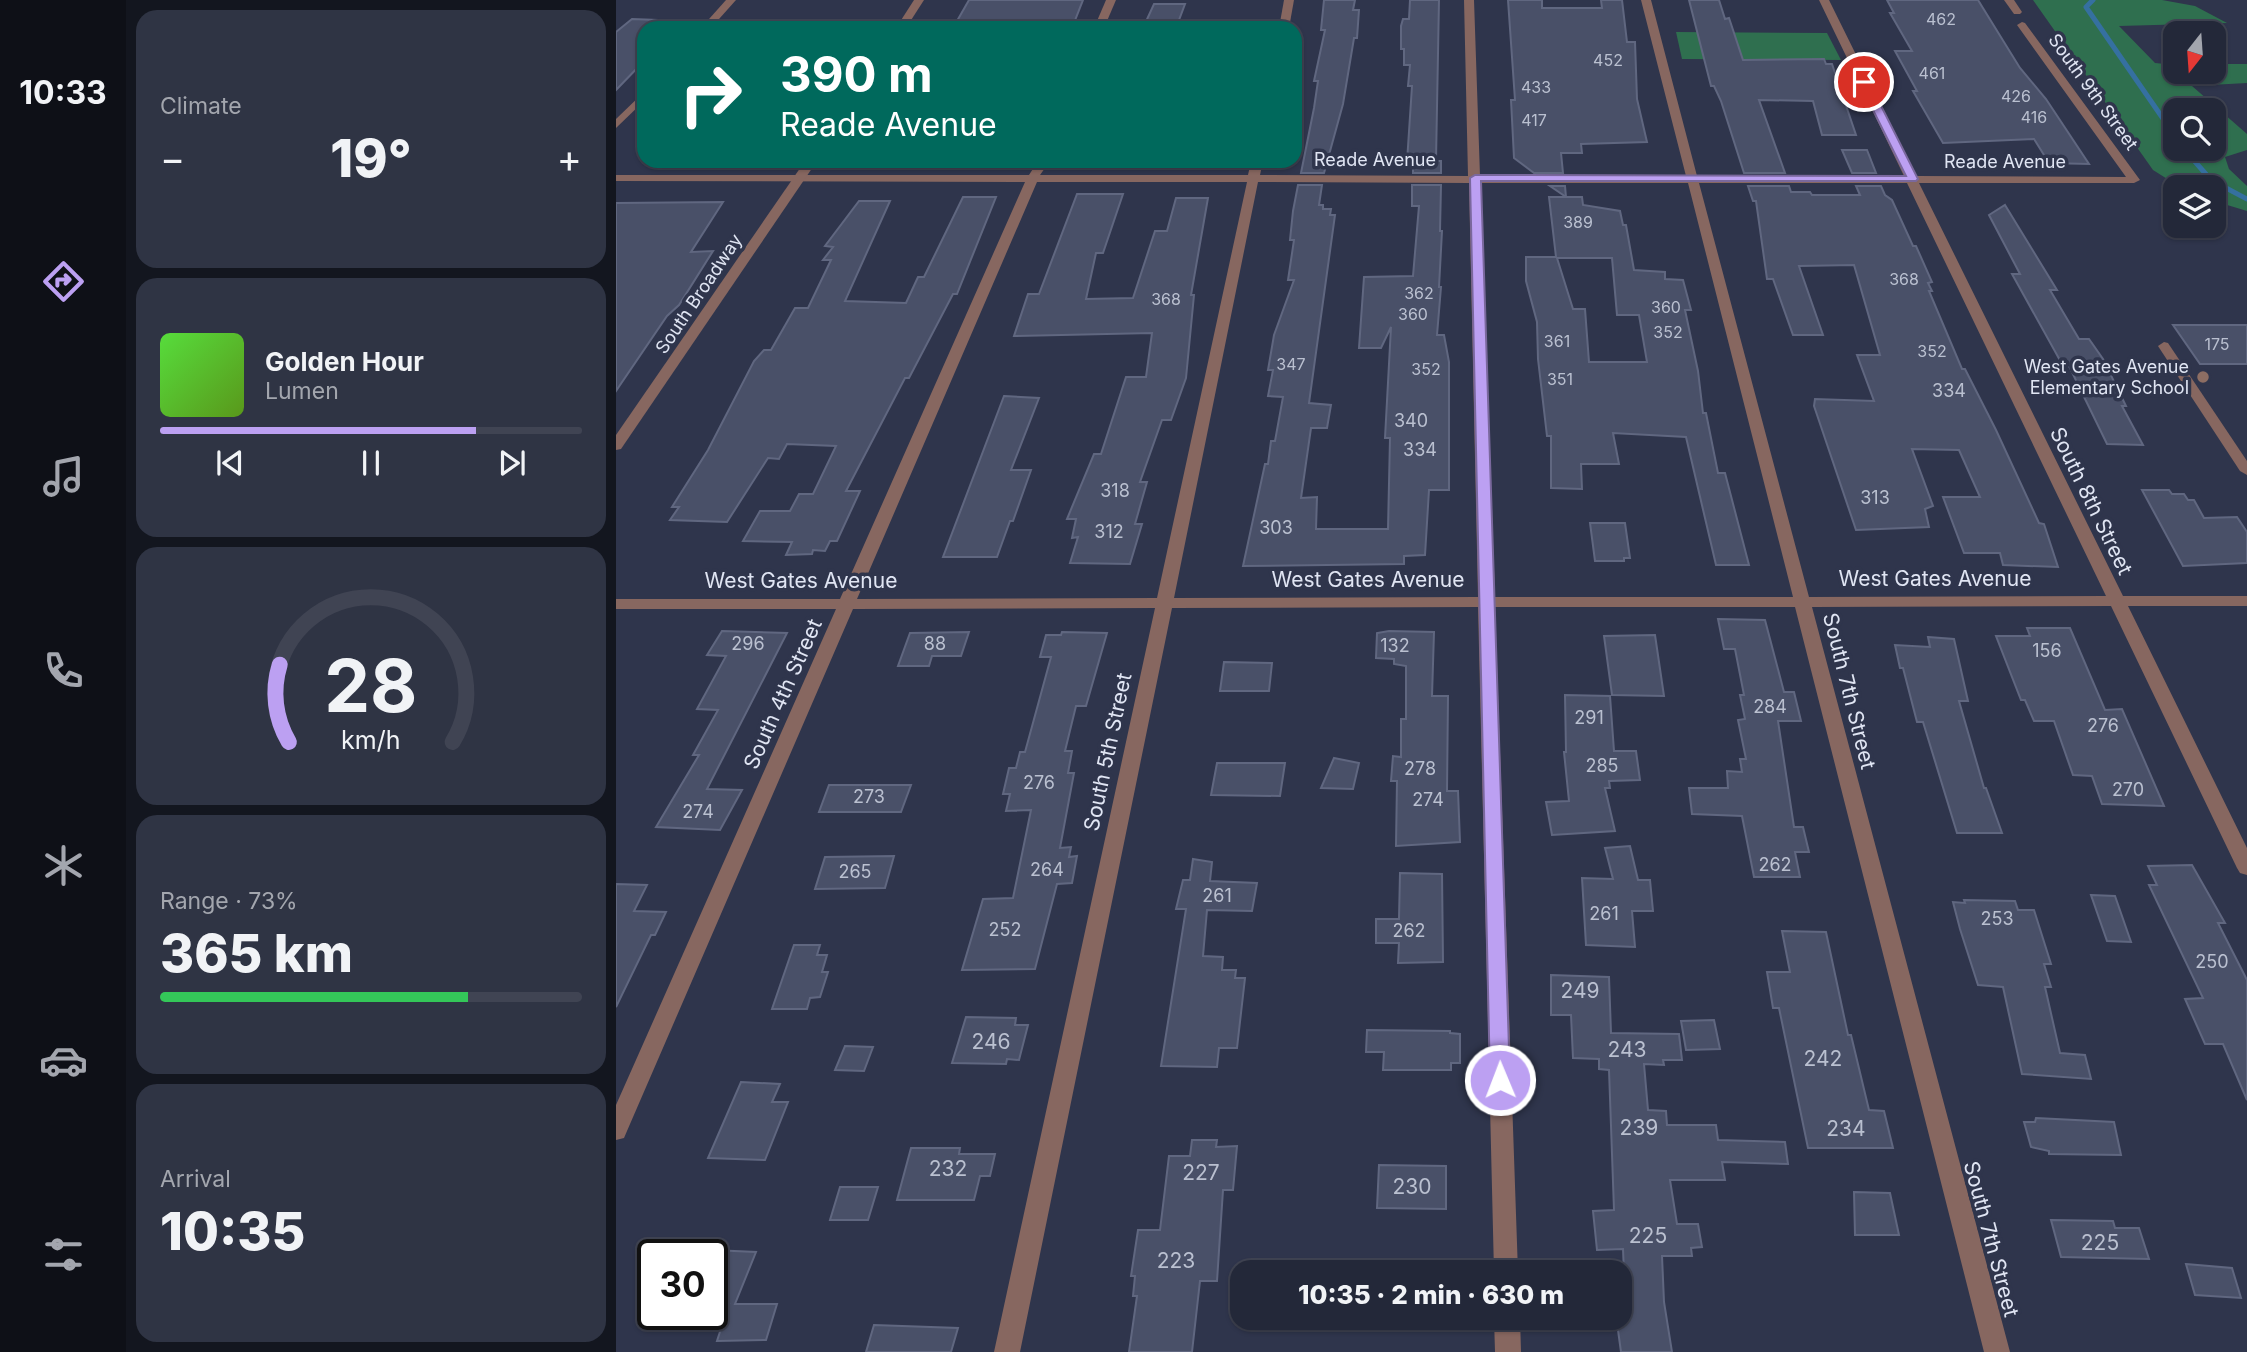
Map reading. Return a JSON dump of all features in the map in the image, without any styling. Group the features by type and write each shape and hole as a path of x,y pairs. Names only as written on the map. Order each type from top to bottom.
{"street":[{"path":"712,21 731,0"},
{"path":"906,21 919,0"},
{"path":"1102,21 1111,0"},
{"path":"1284,21 1289,0"},
{"path":"1469,0 1506,1260"},
{"name":"South 7th Street","path":"1646,0 1997,1352"},
{"name":"South 8th Street","path":"1824,0 2247,868"},
{"path":"2009,0 2017,12"},
{"name":"South 9th Street","path":"2022,25 2134,180"},
{"path":"616,125 637,102"},
{"name":"South Broadway","path":"616,446 806,168"},
{"name":"South 4th Street","path":"616,1131 1039,168"},
{"name":"Reade Avenue","path":"616,178 1033,177 1255,169 1475,178 2134,180"},
{"name":"South 5th Street","path":"1007,1352 1255,169"},
{"name":"West Gates Avenue","path":"616,604 2247,601"},
{"path":"1507,1330 1508,1352"}],"lane":[{"path":"2164,346 2247,471"}],"green space":[{"path":"2033,0 2162,0 2195,6 2223,21 2163,21 2163,25 2119,26 2155,63 2163,64 2163,84 2226,84 2226,64 2247,64 2247,83 2192,86 2206,98 2163,98 2163,161 2226,160 2229,169 2247,186 2247,211 2226,205 2226,175 2163,176 2153,170"},
{"path":"1676,32 1827,33 1841,60 1682,59"},
{"path":"2226,116 2247,134 2247,150 2226,157"}],"building":[{"path":"969,0 1083,0 1075,21 957,21"},
{"path":"1324,0 1355,0 1353,10 1359,10 1357,38 1354,38 1343,104 1324,173 1301,173 1318,81 1314,81 1325,30 1321,30"},
{"path":"1410,0 1439,0 1436,161 1441,161 1441,173 1413,173 1413,162 1407,162 1412,86 1408,86 1410,65 1404,65 1404,49 1401,49 1401,26 1403,19 1409,19"},
{"path":"1508,0 1542,0 1542,8 1602,8 1601,0 1622,0 1627,42 1635,42 1637,99 1647,142 1581,144 1582,153 1561,153 1563,173 1534,173 1514,158 1511,100 1515,100"},
{"path":"1689,0 1719,0 1725,19 1729,18 1743,60 1824,59 1826,64 1832,64 1856,135 1822,135 1813,101 1759,100 1785,173 1744,173 1721,101 1714,86 1711,86"},
{"path":"1887,0 1978,0 2020,68 2046,99 2089,164 2049,163 2034,139 1943,143 1913,91 1917,91 1895,51 1912,51 1890,13 1894,13"},
{"path":"1154,4 1185,4 1179,21 1146,21"},
{"path":"632,19 683,21 637,21 637,68 616,90 616,32"},
{"path":"1842,150 1867,150 1876,173 1852,173"},
{"path":"1298,185 1322,185 1319,205 1323,205 1323,209 1331,209 1330,215 1335,215 1309,403 1331,405 1327,428 1311,428 1301,498 1317,497 1316,529 1388,529 1390,438 1385,438 1391,327 1381,348 1359,348 1364,277 1413,276 1419,206 1412,206 1412,185 1441,185 1441,287 1437,335 1444,335 1449,362 1449,490 1429,490 1425,555 1404,556 1404,564 1243,566 1265,464 1268,464 1271,441 1275,441 1283,397 1268,396 1273,370 1268,370 1274,335 1294,280 1288,280 1294,240 1290,240 1293,211"},
{"path":"1550,186 1565,186 1566,197"},
{"path":"1748,186 1789,186 1791,192 1810,192 1812,195 1860,195 1856,186 1881,186 1885,195 1892,200 1913,246 1916,246 1932,282 1928,283 1932,291 1929,291 1962,369 1965,369 1996,430 2039,523 2044,524 2058,567 2003,565 2000,553 1964,553 1943,497 1980,497 1959,450 1912,449 1933,506 1925,509 1929,527 1856,530 1814,406 1815,399 1874,401 1857,355 1880,355 1854,265 1799,266 1823,335 1793,335 1773,279 1767,279 1756,201 1753,201"},
{"path":"1077,194 1123,194 1103,253 1096,253 1086,299 1133,298 1155,231 1167,231 1176,198 1208,198 1191,295 1194,295 1186,378 1171,420 1162,420 1140,482 1147,482 1135,524 1142,524 1130,564 1070,563 1078,537 1072,538 1076,519 1067,519 1094,454 1101,454 1126,377 1146,377 1152,333 1014,336 1028,294 1039,294"},
{"path":"963,197 996,197 957,294 953,294 909,378 905,378 846,491 860,491 837,541 830,541 825,551 813,550 812,554 786,555 792,542 743,541 760,511 790,511 799,494 813,494 836,446 787,444 779,459 768,458 727,522 670,520 679,507 672,507 708,450 754,361 764,350 771,350 795,308 808,308 831,260 823,260 833,247 825,246 859,201 890,201 845,301 906,303 918,277 924,277"},
{"path":"1549,197 1582,197 1583,205 1620,211 1623,225 1626,225 1634,270 1665,272 1665,279 1683,280 1691,310 1685,310 1698,371 1703,413 1706,413 1718,473 1725,473 1749,565 1716,565 1686,437 1613,433 1619,464 1581,464 1582,489 1551,488 1551,436 1547,436 1538,359 1537,322 1526,281 1526,257 1556,257","holes":["1557,258 1612,258 1617,315 1639,315 1647,362 1589,362 1585,309 1573,309"]},
{"path":"723,202 691,252 713,251 679,305 667,316 616,391 616,203"},
{"path":"2005,205 2057,290 2050,290 2079,339 2089,339 2103,359 2126,406 2122,406 2143,445 2107,444 2068,364 2062,364 2012,274 2020,274 1989,215"},
{"path":"2173,325 2247,325 2247,364 2200,364"},
{"path":"1004,396 1039,398 1011,470 1031,470 1013,521 1010,521 997,557 943,557"},
{"path":"2142,490 2169,490 2172,494 2184,494 2188,500 2194,500 2204,518 2237,517 2247,532 2247,563 2183,566"},
{"path":"1590,523 1625,523 1630,558 1624,558 1624,561 1595,561"},
{"path":"1718,619 1765,620 1784,692 1794,692 1801,721 1778,721 1794,827 1803,827 1809,852 1795,852 1800,877 1754,877 1742,816 1692,814 1689,788 1728,788 1727,771 1742,772 1740,759 1746,759 1738,720 1745,719 1740,695 1744,695 1735,649 1724,649"},
{"path":"2027,628 2070,628 2105,710 2122,709 2164,806 2102,804 2092,776 2073,775 2054,721 2034,721 2025,700 2021,700 1996,636 2030,636"},
{"path":"722,631 787,633 707,789 742,790 720,830 656,827 699,755 693,755 718,710 697,709 726,656 707,655"},
{"path":"969,632 961,656 932,656 929,666 898,666 910,633"},
{"path":"1062,632 1107,633 1086,706 1076,706 1065,751 1072,751 1068,773 1074,773 1060,848 1071,847 1069,857 1077,856 1072,883 1057,884 1035,969 962,970 983,899 1013,898 1031,810 1006,811 1010,794 1003,794 1009,768 1016,768 1020,752 1025,752 1051,657 1040,657 1046,635 1061,635"},
{"path":"1434,632 1432,696 1448,696 1447,791 1458,791 1460,842 1396,846 1397,781 1391,781 1393,756 1401,757 1401,719 1406,719 1406,666 1394,664 1394,659 1376,658 1377,633"},
{"path":"1655,635 1664,696 1612,695 1604,636"},
{"path":"1928,637 1954,639 1968,701 1959,701 1984,788 2002,833 1957,833 1923,722 1917,722 1895,645 1930,647"},
{"path":"1224,662 1272,663 1269,691 1220,691"},
{"path":"1565,695 1610,696 1614,751 1636,751 1640,780 1609,781 1610,788 1605,788 1615,831 1552,835 1546,802 1569,801 1564,752"},
{"path":"1334,758 1359,763 1353,789 1321,788"},
{"path":"1217,763 1285,763 1280,796 1211,795"},
{"path":"829,785 911,785 901,812 819,812"},
{"path":"1630,846 1638,880 1650,880 1653,911 1632,911 1635,947 1586,945 1582,878 1613,879 1605,848"},
{"path":"894,856 885,888 815,889 825,857"},
{"path":"1193,859 1212,862 1210,881 1257,883 1252,911 1207,910 1203,956 1223,957 1222,970 1236,970 1235,978 1245,978 1237,1048 1219,1048 1217,1067 1161,1066 1186,909 1176,909 1183,880 1190,880"},
{"path":"2192,865 2225,923 2218,923 2247,980 2247,1100 2223,1044 2205,1044 2185,999 2203,998 2149,885 2157,885 2148,866"},
{"path":"1400,873 1442,874 1443,962 1398,963 1399,943 1376,943 1376,919 1399,919"},
{"path":"616,884 647,885 634,911 666,912 655,935 651,935 616,1007"},
{"path":"2091,895 2115,896 2131,942 2107,941"},
{"path":"1964,900 2015,901 2018,910 2034,910 2051,964 2044,964 2051,987 2045,987 2060,1053 2085,1055 2091,1079 2022,1074 2003,987 1978,985 1953,902 1965,903"},
{"path":"1782,931 1826,932 1848,1035 1851,1035 1869,1110 1884,1111 1893,1148 1808,1148 1779,1008 1773,1008 1767,972 1790,972"},
{"path":"794,945 820,945 817,955 827,955 822,972 828,972 820,997 810,998 807,1009 772,1009"},
{"path":"1551,975 1609,977 1611,1033 1679,1034 1682,1060 1663,1060 1664,1065 1644,1064 1648,1110 1666,1111 1667,1125 1716,1125 1718,1140 1785,1142 1788,1164 1722,1162 1725,1180 1670,1180 1677,1224 1698,1224 1702,1247 1691,1248 1692,1256 1662,1256 1664,1302 1672,1352 1621,1352 1618,1330 1632,1330 1632,1260 1623,1260 1623,1249 1597,1250 1593,1211 1614,1210 1609,1070 1599,1069 1599,1059 1573,1058 1571,1015 1551,1015"},
{"path":"966,1017 1016,1018 1015,1025 1028,1025 1019,1060 1007,1059 1006,1064 952,1063"},
{"path":"1714,1020 1720,1049 1686,1050 1681,1021"},
{"path":"1367,1030 1450,1031 1460,1034 1460,1063 1451,1063 1451,1070 1383,1070 1384,1052 1366,1052"},
{"path":"845,1046 873,1047 864,1071 835,1070"},
{"path":"741,1082 780,1084 772,1102 788,1102 765,1160 708,1158"},
{"path":"2036,1118 2114,1122 2121,1155 2049,1154 2049,1151 2031,1147 2024,1122 2035,1122"},
{"path":"1192,1140 1217,1140 1216,1147 1237,1146 1233,1190 1223,1190 1217,1281 1200,1281 1192,1352 1129,1352 1137,1296 1133,1296 1135,1276 1131,1276 1138,1230 1160,1230 1169,1156 1190,1156"},
{"path":"911,1148 960,1148 959,1154 995,1154 990,1176 980,1176 974,1200 897,1200"},
{"path":"1379,1165 1446,1166 1446,1209 1377,1208"},
{"path":"840,1187 878,1187 868,1220 830,1220"},
{"path":"1854,1192 1890,1193 1899,1235 1855,1235"},
{"path":"2051,1220 2113,1221 2115,1228 2139,1228 2149,1259 2061,1257"},
{"path":"728,1251 756,1252 735,1304 777,1304 766,1340 717,1341 721,1330 728,1330"},
{"path":"2186,1264 2232,1268 2241,1298 2195,1295"},
{"path":"874,1325 958,1328 951,1352 866,1352"}],"waterway":[{"path":"2093,0 2086,7 2163,119"},
{"path":"2194,161 2211,180 2247,199"}],"place":[{"name":"West Gates Avenue Elementary School","path":"2203,377"}],"route":[{"path":"1500,1080 1475,178 1912,179 1864,82"}]}
